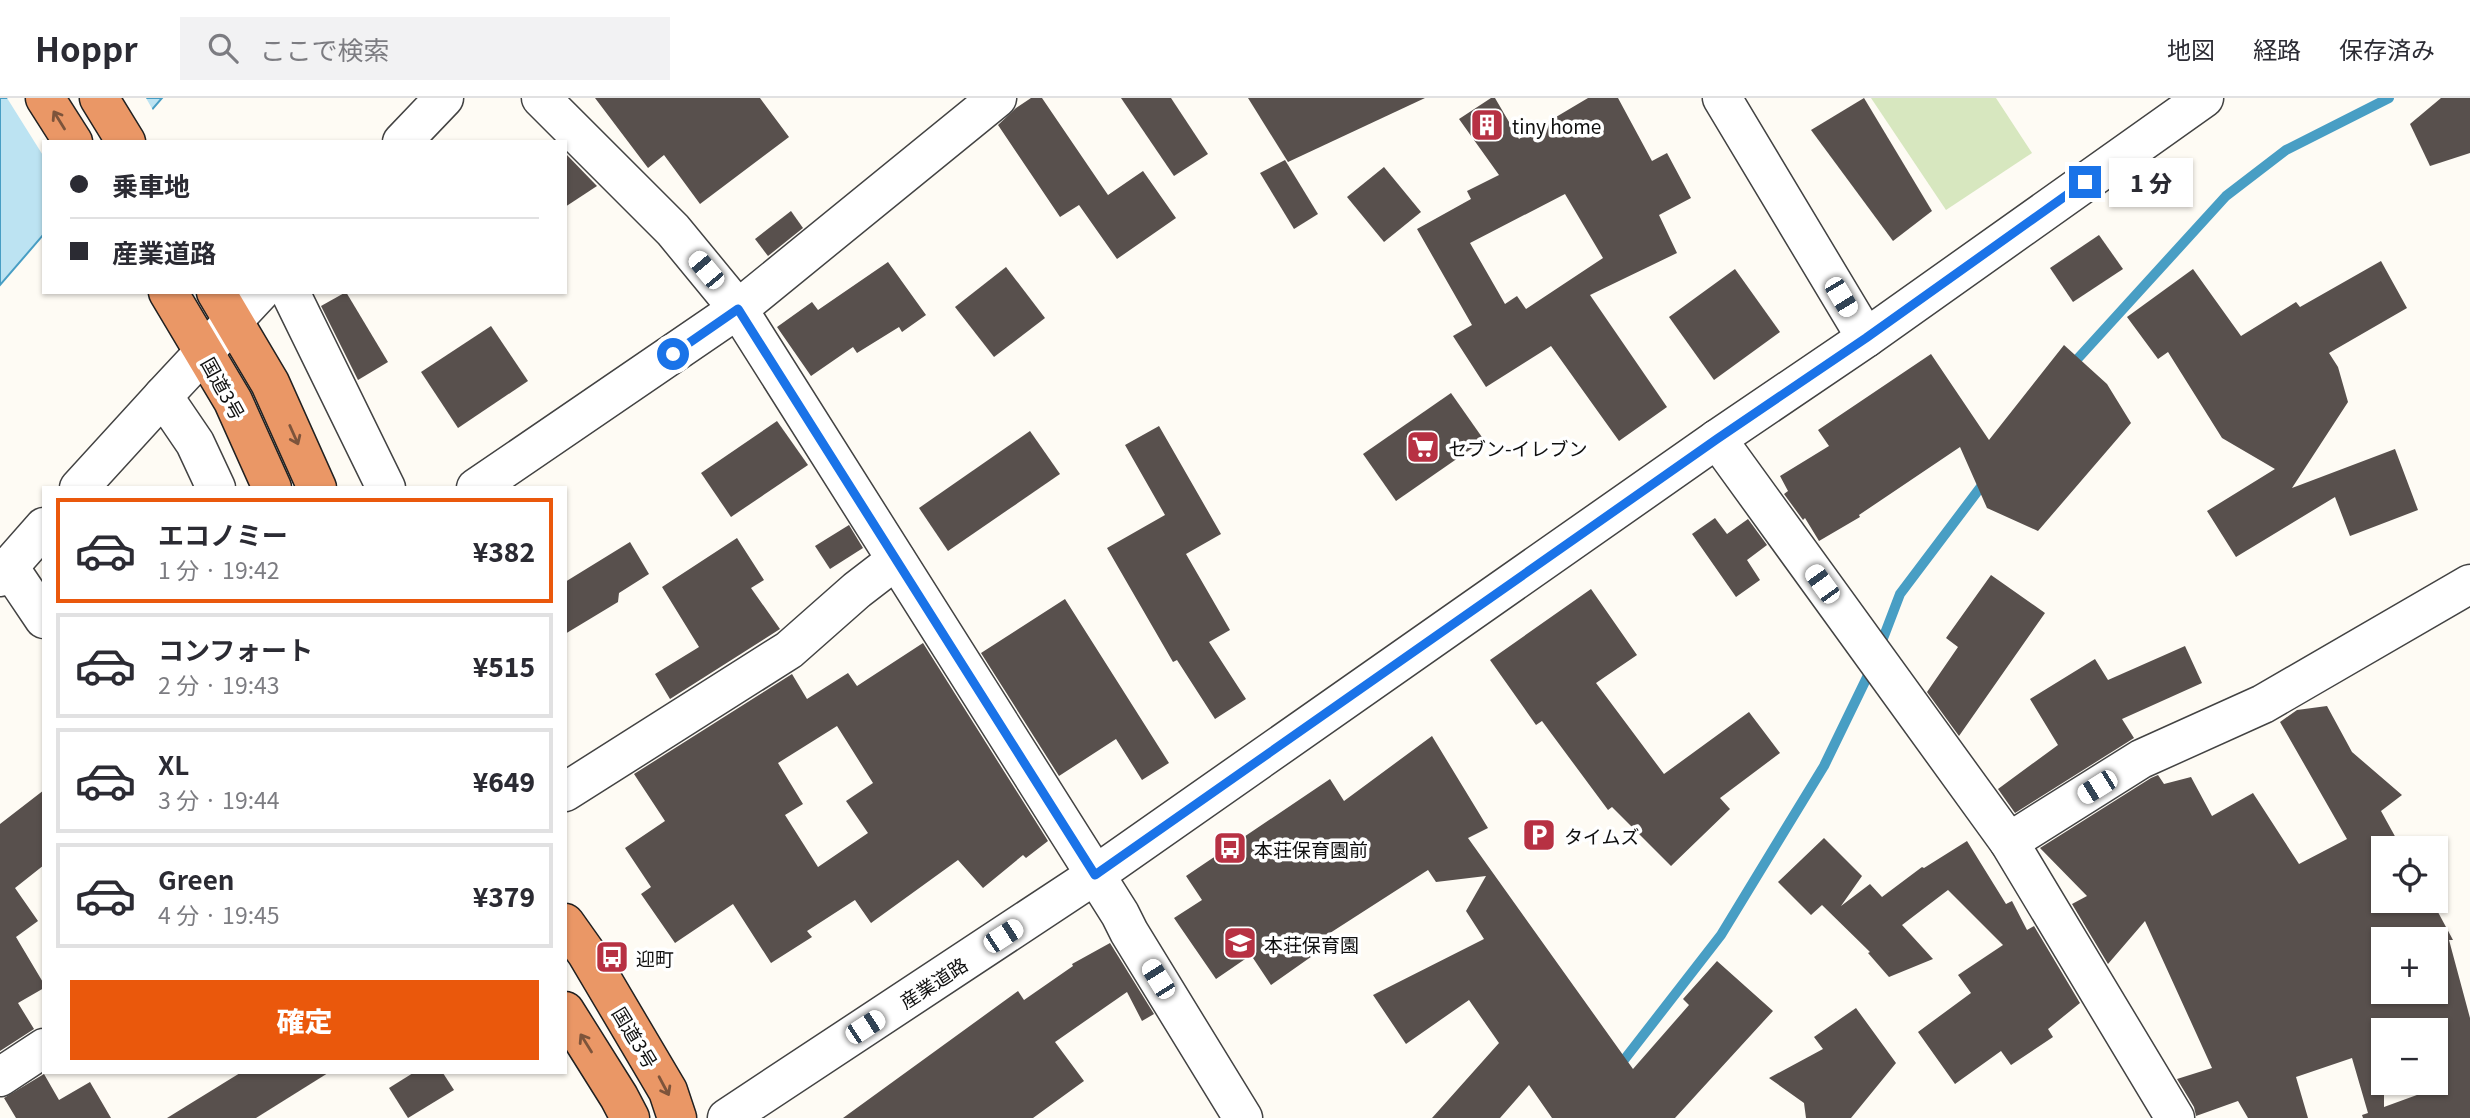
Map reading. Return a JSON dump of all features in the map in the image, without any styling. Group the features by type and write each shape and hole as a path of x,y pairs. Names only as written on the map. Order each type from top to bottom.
{"highway":[{"path":"45,98 72,140"},
{"path":"99,98 124,140"},
{"name":"国道3号","path":"170,295 233,401 271,486"},
{"path":"225,307 270,383 316,486"},
{"name":"国道3号","path":"567,926 587,954 668,1091 677,1118"},
{"path":"567,1014 619,1097 629,1118"}],"street":[{"path":"404,140 443,98"},
{"path":"541,98 673,229 738,309 1095,875 1242,1118"},
{"path":"1722,98 1866,338"},
{"name":"産業道路","path":"727,1118 1095,875 1717,439 1866,338 2204,98"},
{"path":"479,486 738,309 988,100"},
{"path":"81,486 204,352 225,307 255,294"},
{"path":"291,294 385,486"},
{"path":"163,396 195,443 215,486"},
{"path":"1717,439 2009,842 2175,1118"},
{"path":"42,529 4,572 42,618"},
{"path":"567,791 789,650 857,590 896,560"},
{"path":"2009,842 2141,760 2263,704 2470,584"},
{"path":"0,1077 42,1049"}],"green space":[{"path":"1871,98 1996,98 2032,153 1946,210"}],"water":[{"path":"0,98 162,98 126,140 42,140 42,236 0,285"}],"pier":[{"path":"7,98 146,98 154,112 131,140 42,140 42,154"}],"building":[{"path":"595,98 760,98 789,137 700,204 664,155 648,168"},
{"path":"1031,98 1042,98 1108,195 1143,171 1176,218 1117,259 1079,205 1060,217 998,125"},
{"path":"1121,98 1171,98 1208,154 1174,176"},
{"path":"1248,98 1425,98 1288,162"},
{"path":"1495,98 1519,139 1588,98 1618,98 1652,161 1667,153 1691,198 1659,215 1677,253 1590,295 1667,407 1619,441 1551,346 1486,387 1453,336 1472,325 1417,229 1471,199 1467,191 1499,175 1459,119","holes":["1565,194 1603,258 1526,309 1517,296 1505,304 1470,243"]},
{"path":"1864,98 1932,211 1893,241 1811,130"},
{"path":"2441,98 2470,98 2470,153 2430,166 2410,124"},
{"path":"567,155 597,186 567,206"},
{"path":"1285,160 1318,214 1294,229 1260,173"},
{"path":"1384,167 1421,212 1384,242 1347,197"},
{"path":"791,211 803,228 768,256 755,239"},
{"path":"2099,235 2123,269 2073,302 2050,268"},
{"path":"2381,261 2407,308 2329,353 2338,367 2348,402 2292,488 2395,449 2418,510 2350,536 2335,497 2236,557 2207,511 2275,469 2222,438 2168,352 2158,359 2127,317 2193,269 2241,336 2296,302 2300,307"},
{"path":"888,262 926,315 902,332 899,327 857,353 853,347 811,376 777,327 812,302 818,310"},
{"path":"1006,267 1045,318 994,357 955,307"},
{"path":"1735,269 1780,332 1714,380 1669,317"},
{"path":"347,294 388,362 358,380 321,306"},
{"path":"491,326 528,381 458,428 421,372"},
{"path":"2064,345 2107,384 2131,423 2038,531 1987,508 1960,447 1859,515 1860,517 1819,541 1805,518 1803,520 1784,494 1788,491 1780,476 1829,446 1818,430 1931,354 1989,440"},
{"name":"セブン-イレブン","path":"1451,393 1484,440 1396,501 1363,454"},
{"path":"777,421 808,465 731,517 701,473"},
{"path":"1159,426 1221,534 1186,554 1230,630 1209,642 1246,699 1215,719 1177,660 1173,662 1107,548 1165,515 1125,445"},
{"path":"1030,431 1060,474 948,551 919,508"},
{"path":"1715,518 1727,534 1748,519 1767,545 1747,560 1760,580 1736,597 1692,534"},
{"path":"849,525 863,548 830,569 815,546"},
{"path":"737,538 764,580 751,588 780,629 670,699 655,674 699,647 662,587"},
{"path":"630,542 649,574 619,593 618,602 567,633 567,581"},
{"path":"1991,575 2045,613 1959,736 1927,692 1958,647 1946,638"},
{"path":"1591,589 1637,655 1596,683 1664,774 1749,712 1780,753 1720,798 1730,809 1671,866 1612,807 1608,810 1542,721 1536,725 1490,660"},
{"path":"1065,599 1169,763 1142,780 1116,739 1059,776 981,653"},
{"path":"923,643 1048,841 1026,858 1023,855 983,888 958,860 871,923 855,900 807,931 812,937 771,963 733,904 675,943 641,894 651,887 625,848 665,821 634,774 792,674 807,699 848,673 857,686","holes":["837,726 873,783 846,801 868,833 818,867 785,815 803,804 778,763"]},
{"path":"2185,646 2202,683 2122,719 2134,738 2015,813 1998,789 2058,745 2030,699 2095,659 2108,680"},
{"path":"2327,706 2352,752 2402,795 2381,811 2395,836 2371,836 2371,913 2438,913 2446,927 2371,927 2371,1004 2448,1004 2448,931 2453,940 2449,940 2470,1018 2470,1118 2363,1118 2362,1115 2368,1113 2352,1058 2296,1077 2308,1118 2248,1118 2238,1101 2196,1116 2194,1107 2177,1079 2212,1068 2145,921 2108,964 2072,904 2087,896 2040,848 2158,775 2164,784 2191,777 2212,816 2253,793 2299,864 2347,839 2280,722 2297,710"},
{"path":"1432,736 1488,828 1468,838 1633,1069 1689,1005 1683,999 1717,961 1773,1011 1675,1118 1552,1118 1529,1085 1500,1118 1432,1118 1499,1043 1469,1000 1406,1044 1373,995 1484,939 1466,911 1486,876 1436,882 1428,870 1330,933 1335,940 1271,985 1251,955 1216,979 1174,918 1202,900 1186,876 1330,779 1344,801"},
{"path":"42,792 42,867 15,888 38,921 16,937 42,981 42,989 18,1003 34,1029 0,1051 0,824"},
{"path":"1824,838 1862,876 1841,906 1870,884 1882,897 1922,867 1967,841 2006,904 2012,901 2027,930 2034,926 2080,1003 2048,1029 2053,1037 2011,1065 2001,1051 1955,1084 1918,1032 1971,993 1958,975 2003,945 1948,890 1902,925 1933,959 1889,977 1868,953 1870,952 1822,905 1811,915 1778,882"},
{"path":"1110,943 1154,1014 1142,1021 1127,992 1055,1042 1084,1081 1033,1118 843,1118 1018,991 1024,1000 1073,966 1072,964"},
{"path":"1856,1008 1896,1063 1851,1118 1806,1118 1804,1103 1769,1078 1823,1049 1814,1037"},
{"path":"44,1074 59,1100 90,1082 111,1118 16,1118 4,1098"},
{"path":"238,1074 326,1074 256,1118 167,1118"},
{"path":"411,1074 444,1074 454,1090 408,1118 389,1088"}],"waterway":[{"path":"2071,366 2226,196 2286,150 2389,98"},
{"path":"1879,649 1900,594 1986,480"},
{"path":"1617,1069 1721,935 1824,766 1872,667"}],"place":[{"name":"tiny home","path":"1487,125"},
{"name":"セブン-イレブン","path":"1423,447"},
{"name":"タイムズ","path":"1539,835"},
{"name":"本荘保育園前","path":"1230,848"},
{"name":"本荘保育園","path":"1240,943"},
{"name":"迎町","path":"612,957"}],"route":[{"path":"673,354 738,309 1095,875 1717,439 1866,338 2085,182"}]}
